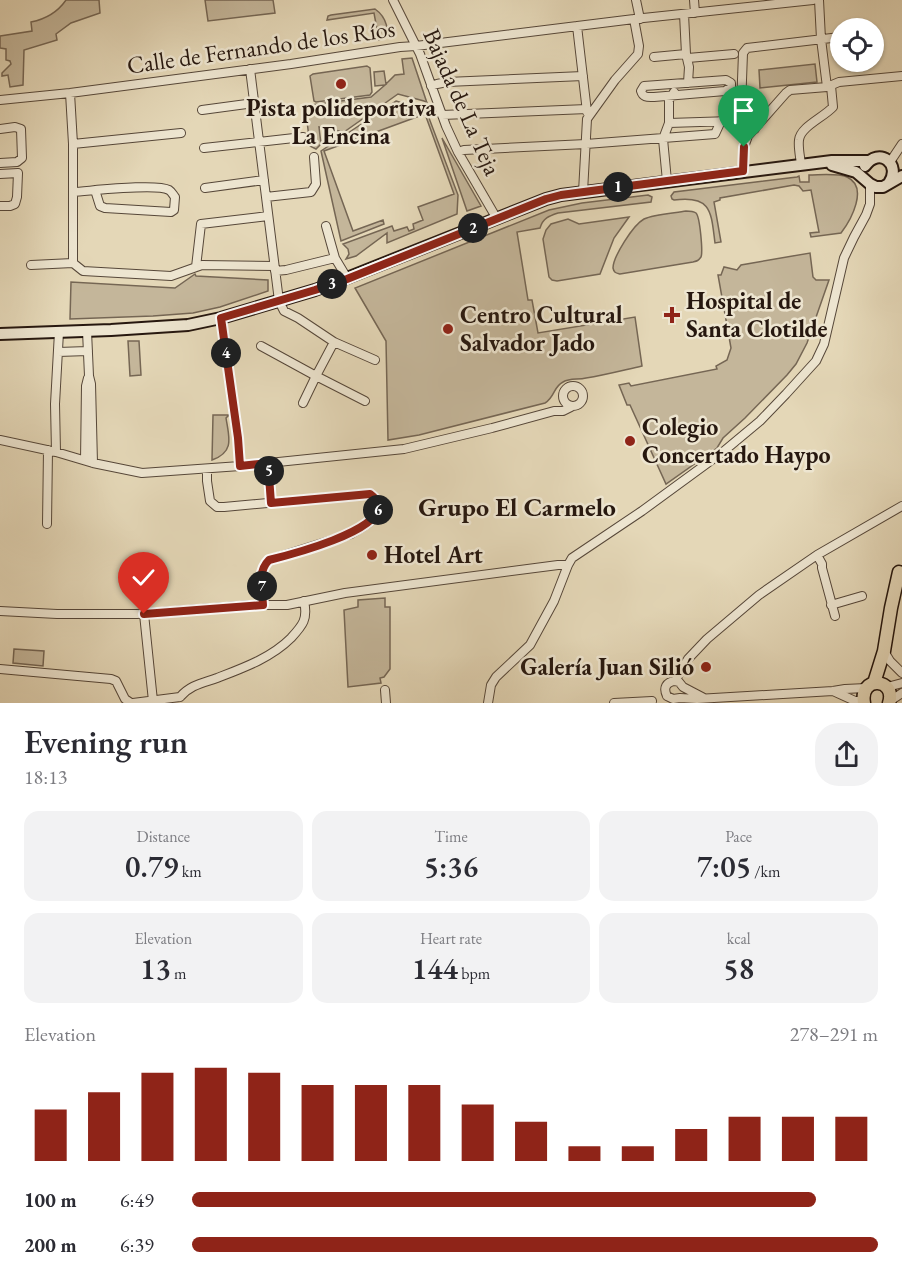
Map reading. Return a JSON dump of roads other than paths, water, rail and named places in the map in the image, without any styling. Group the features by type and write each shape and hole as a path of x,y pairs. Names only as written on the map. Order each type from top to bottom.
{"main road":[{"path":"0,334 169,327 221,318 347,279 561,195 801,164 869,161 879,157 895,165 893,178 889,184"},
{"path":"868,182 864,170 869,161"},
{"path":"820,163 856,172 876,187 883,187 902,176"},
{"path":"864,702 863,696 884,651 899,572"},
{"path":"884,651 887,687 891,694 890,702"},
{"path":"870,685 880,683 887,687"}],"street":[{"name":"Bajada de La Teja","path":"393,0 416,46 458,152 497,219"},
{"path":"587,119 615,80 638,54 636,0"},
{"path":"694,0 695,13"},
{"name":"Calle de Fernando de los Ríos","path":"0,100 302,63 400,47 695,13 744,3 813,0"},
{"path":"801,164 799,139 801,133 833,107 821,39 819,0"},
{"path":"667,181 663,139 669,123 669,100 684,83 689,72 684,14"},
{"path":"577,26 587,109 583,192"},
{"path":"736,123 741,107 743,53 747,48 830,38"},
{"path":"654,57 734,54"},
{"path":"250,69 279,301 284,311 334,342 375,360"},
{"path":"877,72 878,78"},
{"path":"431,87 447,82 583,76"},
{"path":"743,171 744,147 748,136 790,90 829,86 839,82 902,76"},
{"path":"726,80 731,83 731,87 725,90 673,95 645,97 641,91 644,86 726,80"},
{"path":"70,93 74,192 73,263"},
{"path":"202,110 254,103"},
{"path":"442,115 587,109"},
{"path":"669,123 721,121 755,129"},
{"path":"458,152 715,134 721,121"},
{"path":"0,129 15,127 21,129 22,158 16,162 0,163"},
{"path":"73,144 181,133"},
{"path":"204,148 303,137"},
{"path":"895,165 902,145"},
{"path":"266,197 311,192 316,184 314,157"},
{"path":"0,174 18,173 15,204 0,206"},
{"path":"205,188 264,180"},
{"path":"488,703 491,685 496,677 530,645 554,601 572,558 650,505 742,436 786,394 816,361 824,344 844,258 870,204 868,182"},
{"path":"74,192 95,190 136,188 159,188 168,190 175,197 174,210 171,212 105,208 100,206 95,190"},
{"path":"196,267 201,224 268,216"},
{"path":"326,225 335,258 347,279"},
{"path":"32,265 73,263 83,271 171,276 202,265 286,270 335,258"},
{"path":"221,318 240,466"},
{"path":"47,524 59,332"},
{"path":"87,332 88,376 91,384 89,462"},
{"path":"303,403 334,342"},
{"path":"261,346 365,400"},
{"path":"58,352 88,351"},
{"path":"0,440 142,473 240,466 404,449 554,411 563,411 578,405 582,400 580,390 574,386 563,393 563,399 571,407"},
{"path":"554,411 563,399"},
{"path":"268,463 271,503"},
{"path":"207,469 210,501 217,507 370,494 376,500 379,508 376,517 351,534 269,560 262,572 263,605"},
{"path":"675,681 688,659 759,595 817,555 902,506"},
{"path":"817,555 822,564 835,616"},
{"path":"0,611 57,614 144,614 287,605 345,592 558,565 568,566"},
{"path":"831,605 862,596"},
{"path":"0,669 111,679 116,681 125,699 132,703 180,700 190,687 242,668 279,649 302,626 306,617 304,601"},
{"path":"144,614 153,701"},
{"path":"884,651 890,662 902,673"},
{"path":"705,699 675,681 671,681 665,688 667,696 673,699 705,699 833,691 870,685"},
{"path":"887,687 902,683"},
{"path":"680,698 683,687"},
{"path":"385,690 386,703"},
{"path":"833,691 855,701 864,702"},
{"path":"890,702 902,693"},
{"path":"614,703 651,702 667,696"}],"place":[{"name":"Pista polideportiva La Encina","path":"341,84"},
{"name":"Hospital de Santa Clotilde","path":"672,315"},
{"name":"Centro Cultural Salvador Jado","path":"448,329"},
{"name":"Colegio Concertado Haypo","path":"630,441"},
{"name":"Hotel Art","path":"372,555"},
{"name":"Galería Juan Silió","path":"706,667"}],"district":[{"name":"Grupo El Carmelo","path":"517,507"}]}
